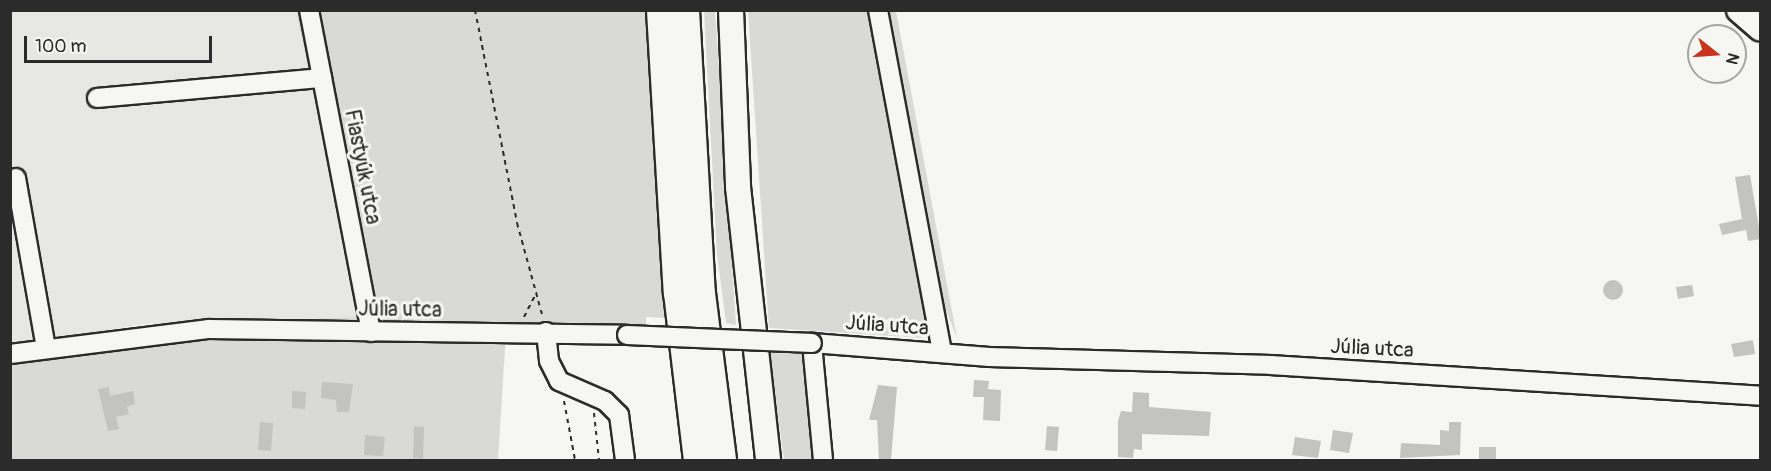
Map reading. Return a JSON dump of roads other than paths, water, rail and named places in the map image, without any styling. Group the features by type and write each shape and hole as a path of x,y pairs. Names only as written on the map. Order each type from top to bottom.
{"highway":[{"path":"660,10 677,292 697,460"},
{"path":"685,10 701,293 722,460"}],"main road":[{"path":"731,10 738,187 768,460"},
{"path":"1739,10 1761,28"}],"street":[{"name":"Fiastyúk utca","path":"309,10 371,332"},
{"path":"878,10 942,352"},
{"path":"98,98 322,78"},
{"path":"16,178 46,348"},
{"name":"Júlia utca","path":"10,354 209,329 504,335 546,332 812,343 1761,396"},
{"path":"546,332 549,361 559,381 605,400 619,415 625,460"},
{"path":"812,343 823,460"}]}
